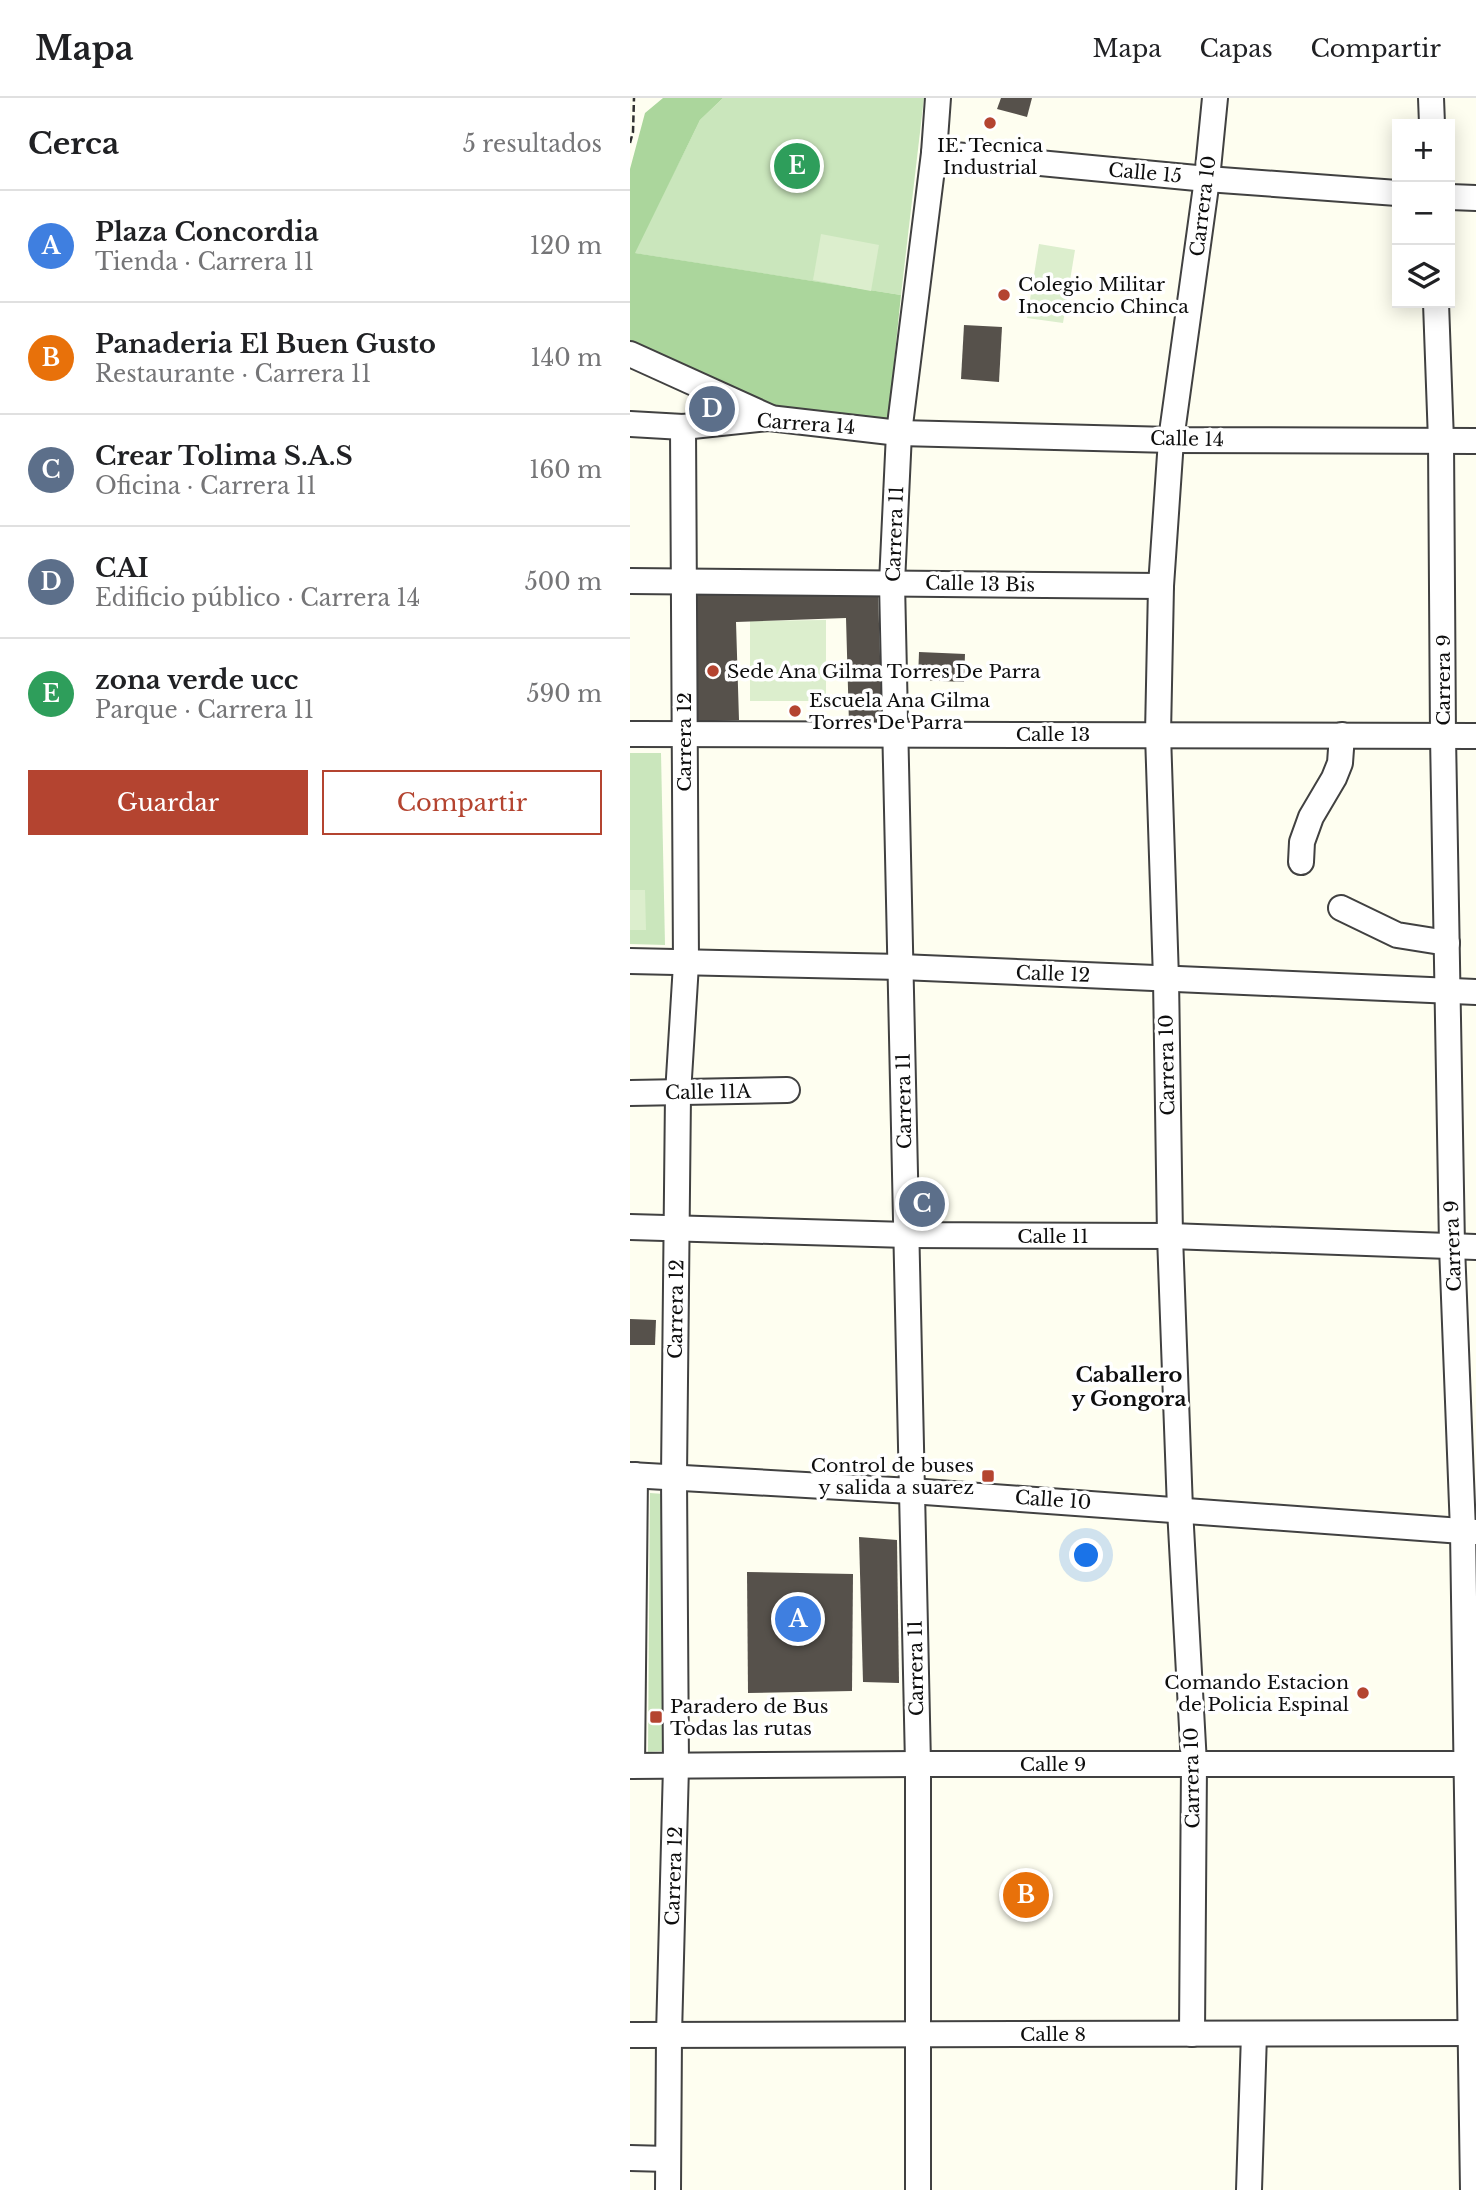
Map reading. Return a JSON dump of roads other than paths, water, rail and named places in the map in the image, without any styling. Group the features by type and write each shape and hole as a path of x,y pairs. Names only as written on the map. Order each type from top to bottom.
{"street":[{"name":"Carrera 11","path":"918,2190 918,1763 892,583 899,433 934,153 938,98"},
{"name":"Carrera 10","path":"1192,2034 1194,1764 1180,1509 1170,1237 1166,979 1158,734 1161,586 1171,440 1207,179 1215,98"},
{"path":"1431,98 1432,119"},
{"name":"Calle 15","path":"934,153 1392,194"},
{"path":"1455,197 1476,198"},
{"name":"Carrera 9","path":"1436,308 1441,441 1448,991 1464,1247 1469,1531 1473,2190"},
{"path":"630,354 769,418"},
{"name":"Carrera 14","path":"630,424 684,427 769,418 899,433"},
{"name":"Carrera 12","path":"668,2190 676,1766 674,1477 678,1094 686,964 684,427"},
{"name":"Calle 14","path":"899,433 1171,440 1476,441"},
{"name":"Calle 13 Bis","path":"630,581 1161,586"},
{"name":"Calle 13","path":"630,734 1476,736"},
{"path":"1301,862 1303,842 1311,817 1340,763 1342,735"},
{"path":"1341,908 1396,934 1447,943"},
{"name":"Calle 12","path":"630,961 901,967 1476,992"},
{"name":"Calle 11A","path":"630,1093 787,1090"},
{"name":"Calle 11","path":"630,1227 906,1235 1170,1237 1464,1247"},
{"path":"631,1766 633,1475"},
{"name":"Calle 10","path":"633,1475 1180,1509 1469,1531"},
{"name":"Calle 9","path":"631,1766 918,1763 1471,1764"},
{"path":"1249,2190 1254,2034"},
{"name":"Calle 8","path":"630,2035 1473,2034"},
{"path":"630,2158 668,2159"}],"place":[{"name":"IE. Tecnica Industrial","path":"990,123"},
{"name":"zona verde ucc","path":"797,166"},
{"name":"Colegio Militar Inocencio Chinca","path":"1004,295"},
{"name":"CAI","path":"712,409"},
{"name":"Sede Ana Gilma Torres De Parra","path":"713,671"},
{"name":"Escuela Ana Gilma Torres De Parra","path":"795,711"},
{"name":"Crear Tolima S.A.S","path":"922,1204"},
{"name":"Control de buses y salida a suarez","path":"988,1476"},
{"name":"Plaza Concordia","path":"798,1619"},
{"name":"Comando Estacion de Policia Espinal","path":"1363,1693"},
{"name":"Paradero de Bus Todas las rutas","path":"656,1717"},
{"name":"Panaderia El Buen Gusto","path":"1026,1895"}],"district":[{"name":"Caballero y Gongora","path":"1129,1387"}]}
